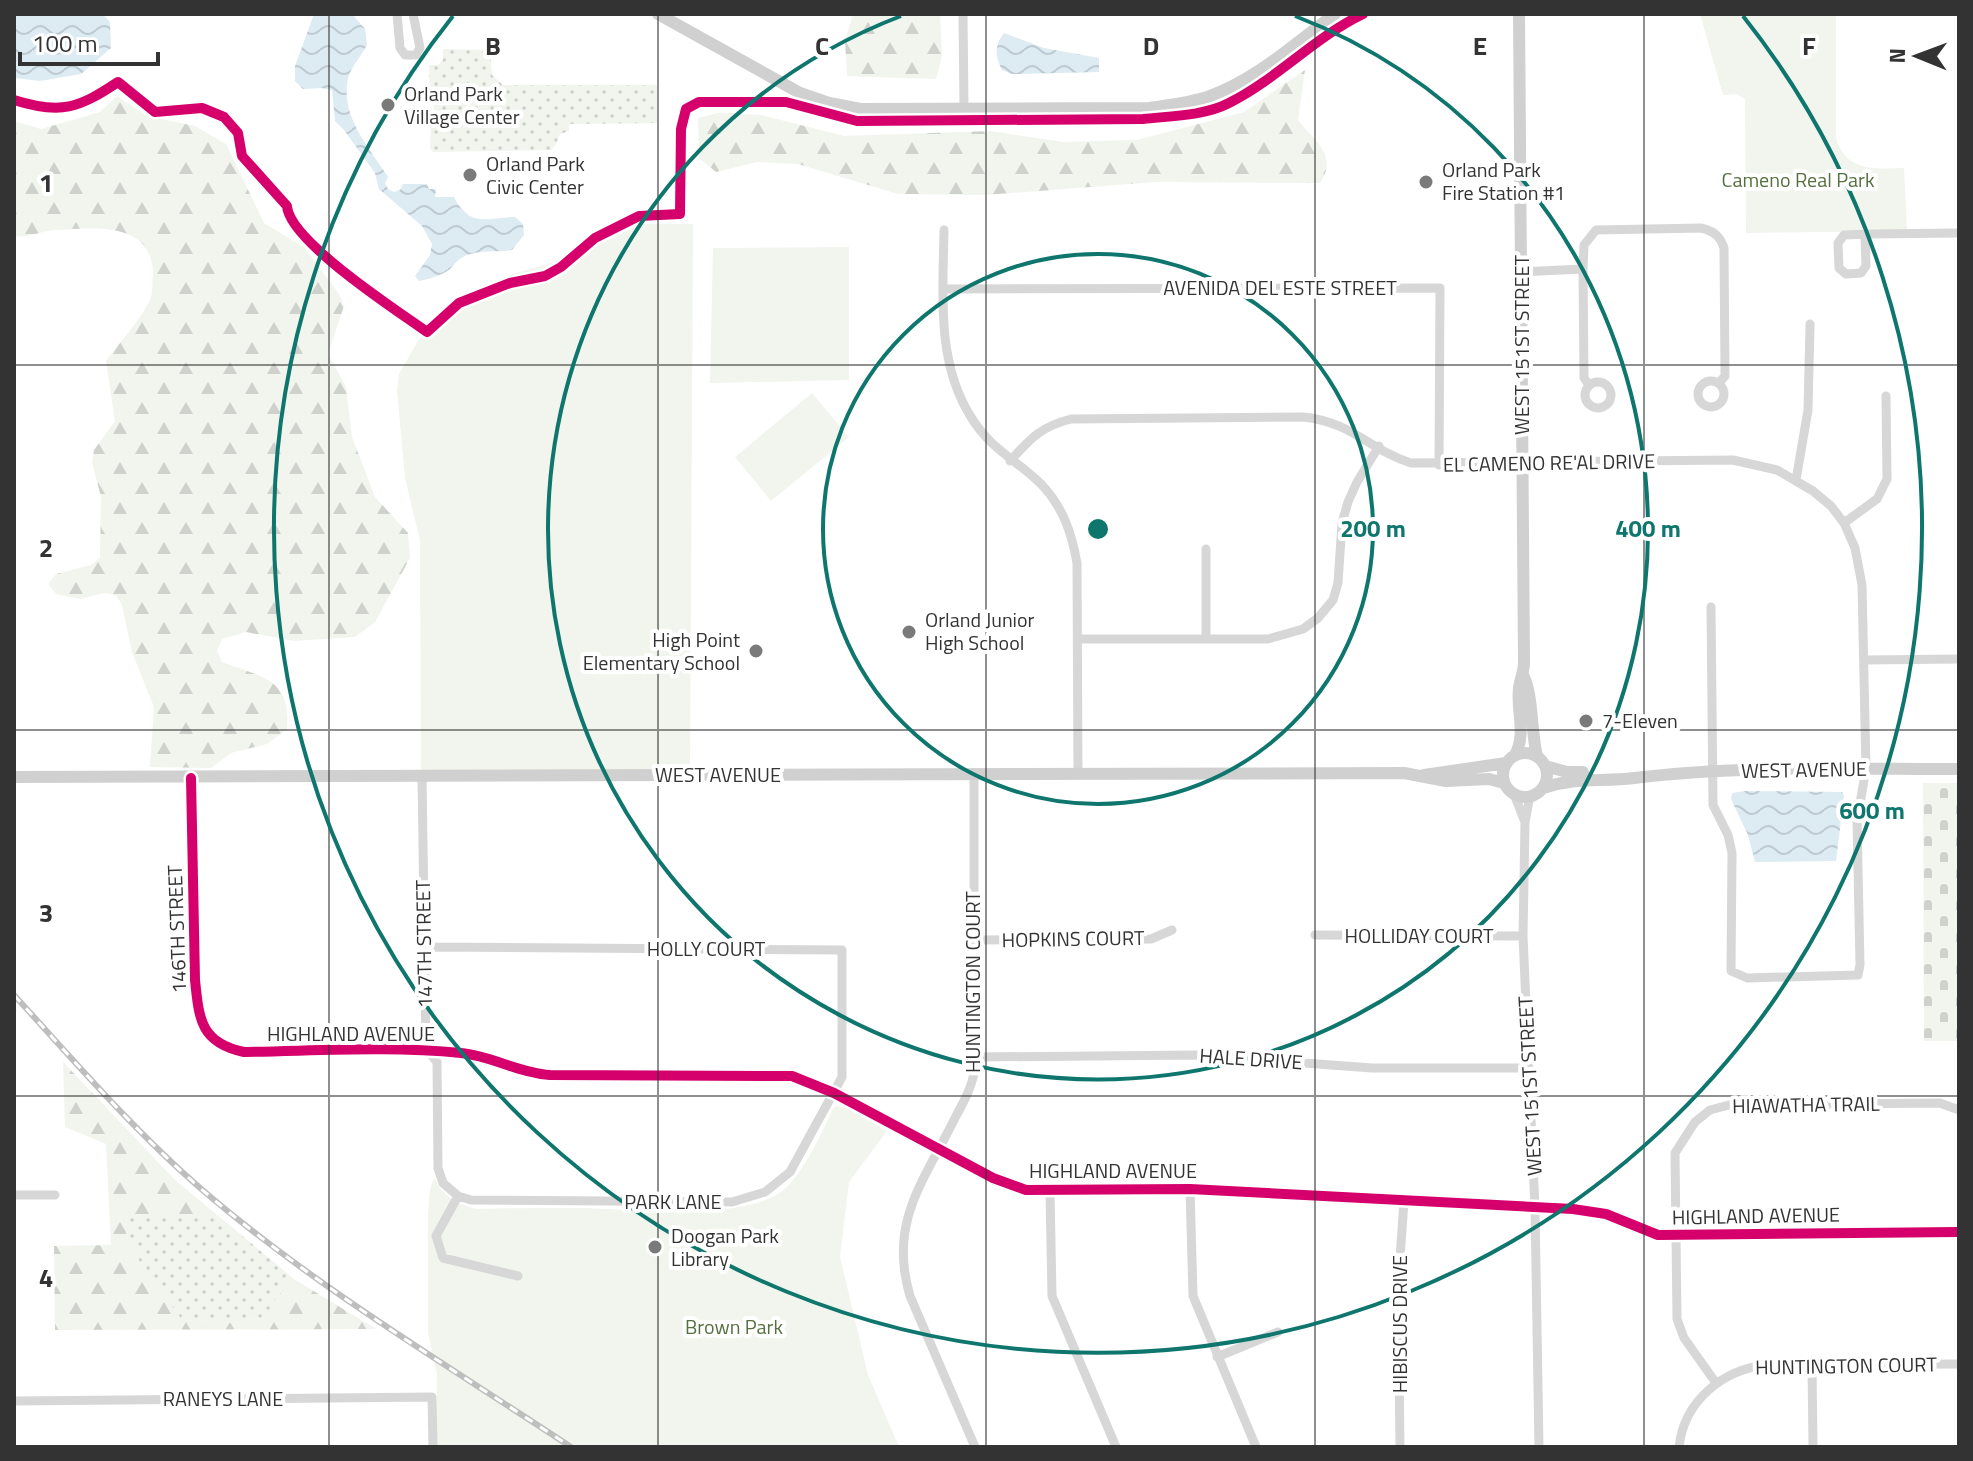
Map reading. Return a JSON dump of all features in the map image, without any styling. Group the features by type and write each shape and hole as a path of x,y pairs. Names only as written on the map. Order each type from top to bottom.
{"street":[{"path":"397,14 400,48 405,55 416,55 420,48 413,14"},
{"path":"658,14 800,93 861,109 1149,108 1194,100 1229,87 1254,73 1335,14"},
{"path":"963,14 964,108"},
{"name":"WEST 151ST STREET","path":"1511,759 1521,740 1519,686 1523,675 1519,14"},
{"path":"1589,385 1584,378 1584,245 1596,230 1701,228 1711,230 1718,236 1724,248 1725,376 1719,383"},
{"path":"944,230 945,338 956,390 988,441 1041,484 1063,515 1072,538 1077,563 1078,774"},
{"path":"1865,234 1866,266 1861,273 1846,274 1839,268 1838,243 1844,235 1865,234 1959,233"},
{"path":"1521,272 1583,269"},
{"name":"AVENIDA DEL ESTE STREET","path":"943,289 1440,288 1439,465"},
{"path":"1796,480 1808,410 1810,324"},
{"path":"1844,523 1877,499 1887,479 1886,396"},
{"name":"EL CAMENO RE'AL DRIVE","path":"1010,461 1036,433 1071,419 1303,417 1327,419 1403,460 1439,465 1733,460 1777,470 1831,506 1844,523 1855,548 1862,585 1866,769 1857,820 1858,975 1747,978 1731,971 1732,853 1728,835 1713,805 1714,771"},
{"path":"1078,639 1268,639 1295,632 1318,618 1333,600 1338,583 1342,523 1348,502 1379,446"},
{"path":"1206,549 1206,639"},
{"path":"1711,607 1714,771"},
{"path":"1865,660 1959,659"},
{"name":"WEST 151ST STREET","path":"1523,675 1529,685 1533,738 1541,761"},
{"path":"1527,753 1541,761 1546,781 1543,788 1530,796 1514,794 1504,783 1503,776 1511,759 1527,753"},
{"name":"WEST AVENUE","path":"1421,776 1443,770 1486,768 1511,759"},
{"name":"WEST AVENUE","path":"1541,761 1567,772 1634,771 1650,775"},
{"name":"WEST AVENUE","path":"1543,788 1566,781 1714,771 1959,769"},
{"name":"WEST AVENUE","path":"14,777 1404,773 1446,781 1489,779 1504,783"},
{"name":"HUNTINGTON COURT","path":"974,774 975,1057 972,1083 908,1209 903,1245 904,1276 910,1296 975,1447"},
{"name":"147TH STREET","path":"422,776 426,1049 437,1062 438,1168 443,1183 458,1196"},
{"name":"146TH STREET","path":"191,778 198,1010 208,1033 222,1048 244,1052"},
{"name":"WEST 151ST STREET","path":"1514,794 1525,822"},
{"name":"WEST 151ST STREET","path":"1530,796 1525,822 1523,936 1535,1208 1539,1447"},
{"name":"HOPKINS COURT","path":"973,940 1151,939 1172,930"},
{"name":"HOLLIDAY COURT","path":"1315,935 1523,936"},
{"name":"HOLLY COURT","path":"424,947 842,950 842,1077 834,1093"},
{"name":"HIGHLAND AVENUE","path":"244,1052 426,1049 479,1056 529,1074 792,1076 834,1093 1010,1186 1026,1190 1190,1189 1588,1211 1627,1222 1649,1233 1675,1236 1959,1232"},
{"name":"HALE DRIVE","path":"975,1057 1197,1055 1372,1068 1528,1068"},
{"name":"PARK LANE","path":"458,1196 471,1200 536,1202 745,1200 765,1192 790,1172 834,1093"},
{"name":"HIAWATHA TRAIL","path":"1716,1383 1684,1338 1677,1319 1675,1153 1695,1122 1710,1110 1729,1105 1940,1103 1959,1110"},
{"path":"1190,1189 1193,1296 1256,1447"},
{"path":"1050,1191 1052,1296 1116,1447"},
{"path":"14,1195 55,1195"},
{"path":"458,1196 436,1236 443,1258 518,1276"},
{"name":"HIBISCUS DRIVE","path":"1400,1447 1398,1287 1404,1201"},
{"path":"1217,1357 1278,1332"},
{"path":"1812,1364 1813,1447"},
{"name":"HUNTINGTON COURT","path":"1679,1447 1688,1417 1697,1402 1716,1383 1738,1370 1757,1366 1812,1364 1959,1364"},
{"name":"RANEYS LANE","path":"14,1401 432,1397 433,1447"}],"green space":[{"path":"853,14 940,14 942,56 936,79 847,76 845,41"},
{"name":"Cameno Real Park","path":"1700,14 1836,14 1836,138 1854,163 1872,168 1904,168 1907,231 1746,233 1745,99 1736,94 1723,95"},
{"path":"443,49 490,50 492,75 503,85 657,85 657,123 569,124 569,131 560,134 551,150 433,152 430,148 431,123 434,123 433,90 430,89 429,65 438,65 443,60"},
{"path":"1305,70 1298,120 1326,157 1327,165 1320,183 1155,182 985,195 898,194 798,164 757,162 716,172 699,158 698,118 718,113 761,115 844,136 990,131 1063,142 1137,140 1244,112"},
{"path":"117,96 147,116 195,126 226,144 264,223 305,248 339,294 344,306 328,354 346,387 352,437 375,497 408,533 410,558 375,622 355,637 294,641 246,632 222,639 217,651 222,662 262,677 279,690 287,712 287,729 267,744 231,753 211,768 150,767 154,707 132,652 122,605 116,595 104,593 80,599 56,594 48,584 56,574 91,565 100,558 101,497 92,462 94,450 115,421 106,361 146,308 151,297 153,276 151,258 144,245 120,232 72,229 14,236 14,121 41,129 100,112"},
{"path":"608,224 693,224 690,769 421,772 420,540 405,478 397,390 399,374 426,327 457,299 506,276 554,262"},
{"path":"849,247 849,380 710,383 713,248"},
{"path":"812,393 849,437 771,501 735,457"},
{"path":"1923,783 1959,783 1959,1041 1924,1041"},
{"path":"63,1062 175,1180 221,1218 127,1217 126,1239 182,1320 228,1323 266,1317 275,1299 294,1279 376,1329 55,1330 54,1246 111,1245 106,1144 65,1127"},
{"name":"Brown Park","path":"837,1106 887,1131 849,1182 840,1257 868,1375 899,1447 437,1447 437,1375 428,1332 428,1214 434,1178 451,1199 477,1209 581,1208 688,1212 745,1206 768,1199 786,1188 806,1162 833,1108"},
{"path":"127,1216 221,1218 294,1279 276,1299 266,1317 228,1323 182,1320 126,1239"}],"water":[{"path":"14,14 103,14 110,22 111,48 81,74 40,81 14,78"},
{"path":"314,14 352,14 365,29 367,45 348,78 348,106 358,131 388,177 385,183 388,189 394,192 400,190 403,184 427,184 429,189 436,189 435,197 454,197 466,214 473,217 515,217 523,224 524,235 512,250 469,255 446,272 419,281 415,276 430,255 432,244 422,226 379,189 375,173 335,121 332,90 303,89 295,81 295,66"},
{"path":"1004,33 1044,48 1099,58 1099,72 1012,74 1002,70 997,51"},
{"path":"1842,792 1836,861 1755,862 1748,835 1731,799 1732,793"}],"railway":[{"path":"14,995 135,1126 213,1199 343,1297 571,1447"}],"cycle path":[{"path":"14,100 45,107 69,106 92,98 118,82 155,112 202,108 224,117 238,133 242,156 287,206 292,221 306,238 370,292 427,332 459,303 510,283 545,276 561,267 595,238 639,216 680,214 681,129 686,109 699,102 786,102 857,121 1143,119 1187,115 1209,111 1247,93 1345,23 1363,14"},
{"path":"191,778 198,1007 211,1036 219,1043 244,1052 434,1051 484,1057 550,1075 792,1076 834,1093 993,1178 1026,1190 1190,1189 1573,1209 1606,1214 1658,1235 1959,1232"}],"place":[{"name":"Orland Park Village Center","path":"388,105"},
{"name":"Orland Park Civic Center","path":"470,175"},
{"name":"Orland Park Fire Station #1","path":"1426,182"},
{"name":"Orland Junior High School","path":"909,632"},
{"name":"High Point Elementary School","path":"756,651"},
{"name":"7-Eleven","path":"1586,721"},
{"name":"Doogan Park Library","path":"655,1247"}]}
